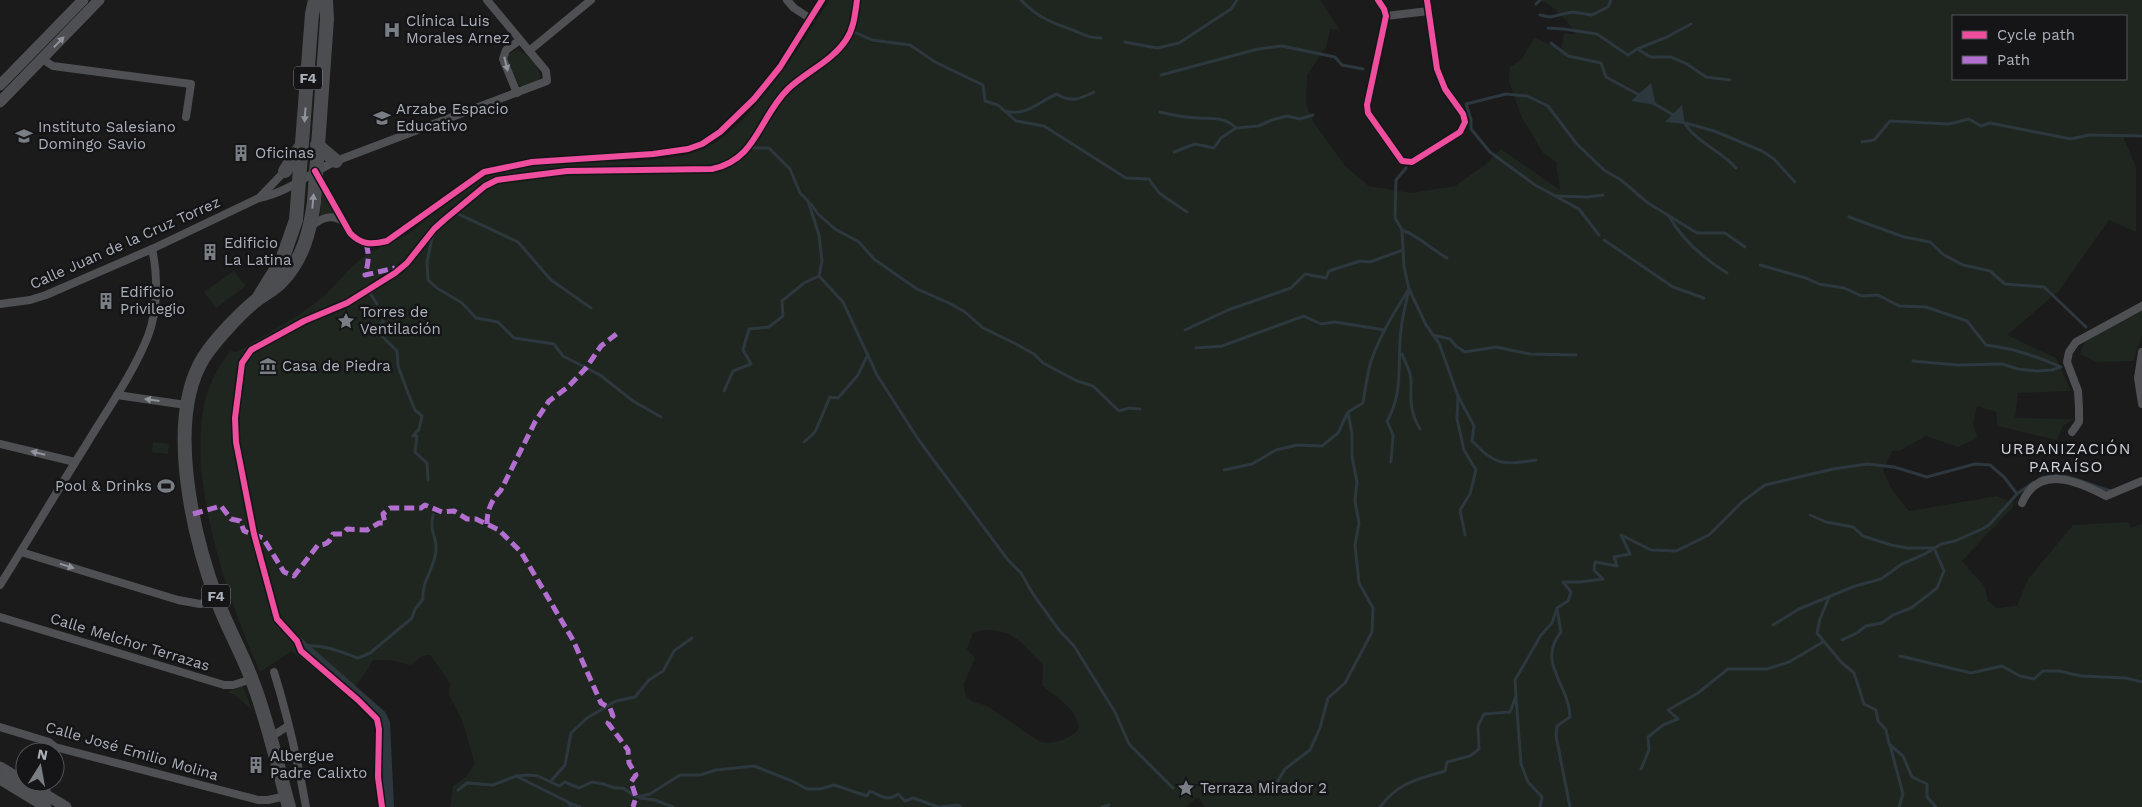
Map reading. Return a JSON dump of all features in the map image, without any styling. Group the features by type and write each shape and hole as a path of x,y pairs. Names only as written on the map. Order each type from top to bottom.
{"highway":[{"name":"F4","path":"257,299 276,288 291,270 304,246 310,228 328,19 326,0"},
{"path":"328,19 333,0"},
{"name":"F4","path":"287,801 271,737 252,679 217,600 193,514 184,441 186,405 195,376 204,357 233,323 257,299 277,269 292,238 298,209 312,5"},
{"path":"310,52 325,52"},
{"path":"308,70 324,71"},
{"path":"285,171 303,142"},
{"path":"317,145 336,161"}],"main road":[{"path":"0,85 83,0"},
{"path":"0,102 99,0"},
{"path":"0,767 44,804"},
{"path":"0,779 44,804 66,807"}],"street":[{"path":"487,0 529,50 591,0"},
{"path":"787,0 794,8 811,19"},
{"path":"315,171 350,233 357,241 366,244 376,244 387,241 484,172 532,162 653,154 688,149 702,144 720,132 754,99 780,67 822,0"},
{"path":"1378,0 1386,16 1367,105 1368,113 1402,161 1412,162 1460,132 1464,122 1463,114 1445,89 1437,69 1428,0"},
{"path":"1386,16 1429,11"},
{"path":"517,93 503,59 506,50 520,40"},
{"name":"Calle Juan de la Cruz Torrez","path":"0,304 30,300 46,295 152,249 258,198 270,196 300,176 544,83 548,78 546,71 529,50"},
{"path":"42,59 53,66 191,84 186,117"},
{"path":"285,171 300,176"},
{"name":"Calle Juan de la Cruz Torrez","path":"258,198 285,171"},
{"path":"310,228 327,217 334,217 345,223"},
{"path":"0,585 117,395 148,334 155,296 152,249"},
{"path":"2072,432 2079,422 2079,408 2078,391 2067,362 2069,352 2076,342 2142,306"},
{"path":"2142,352 2138,378 2142,404"},
{"path":"117,395 186,405"},
{"path":"2,447 75,462"},
{"path":"2022,503 2025,496 2035,485 2046,479 2071,481 2106,496 2142,481"},
{"path":"20,552 178,600 200,604 217,600"},
{"name":"Calle Melchor Terrazas","path":"0,617 224,685 232,686 252,679"},
{"path":"274,672 301,774 306,807"},
{"path":"271,737 288,726"},
{"name":"Calle José Emilio Molina","path":"0,727 49,742"},
{"name":"Calle José Emilio Molina","path":"65,752 258,800 287,801"}],"shaded area":[{"path":"829,0 1320,0 1340,30 1330,29 1326,47 1307,75 1306,104 1313,121 1345,166 1369,186 1411,193 1455,186 1485,165 1501,149 1560,190 1556,162 1543,153 1521,116 1509,81 1510,67 1522,59 1534,37 1561,50 1564,34 1576,34 1561,14 1540,0 2142,0 2142,134 2123,136 2136,167 2136,232 2109,220 2059,291 2007,335 2056,358 2071,391 2018,393 2015,418 2074,419 2063,426 2057,440 1997,426 1996,412 1977,406 1973,424 1978,438 1958,447 1926,436 1899,451 1892,451 1883,470 1891,488 1909,511 1997,496 2014,503 2012,508 1962,561 1985,587 1988,601 1997,608 2017,606 2028,579 2073,525 2128,522 2131,528 2142,524 2142,807 1205,807 1198,797 1186,807 450,807 453,786 467,776 475,764 462,720 449,695 450,683 430,655 422,656 411,665 390,660 373,660 365,674 347,696 292,651 260,672 224,577 206,505 200,436 208,390 221,363 230,351 237,352 305,310 326,294 366,255 410,232 480,180 503,171 530,166 669,158 696,152 715,143 734,128 753,108 788,63","holes":["983,630 994,630 1011,635 1017,639 1043,665 1042,685 1071,710 1078,723 1078,730 1060,741 1040,742 987,706 970,700 965,694 964,684 975,658 967,649 973,633"]},
{"path":"516,50 532,61 538,70 540,79 525,86 519,85 508,62 509,54"},
{"path":"1651,83 1656,105 1631,101"},
{"path":"1682,105 1685,124 1665,122"},
{"path":"322,192 324,192 335,213 320,215"},
{"path":"234,271 246,286 216,308 204,292"},
{"path":"2142,310 2142,336 2133,361 2097,362 2080,354 2083,345 2097,332"},
{"path":"153,442 169,444 168,454 152,452"},
{"path":"243,686 252,710 236,696 227,692"}],"waterway":[{"path":"1021,0 1034,12 1046,19 1087,36 1101,38"},
{"path":"1125,42 1157,48 1179,43 1231,9 1237,0"},
{"path":"1536,4 1540,0"},
{"path":"1540,15 1550,17 1572,12 1592,15 1608,7 1611,0"},
{"path":"1637,49 1667,37 1691,24"},
{"path":"1548,28 1597,34 1628,55 1637,49 1651,57 1671,57 1687,64 1706,77 1730,80"},
{"path":"852,31 872,40 910,45 935,62 983,85 985,101 998,105 1016,121 1044,126 1126,178 1149,179 1159,193 1187,212"},
{"path":"1551,43 1568,56 1601,63 1606,77 1643,97"},
{"path":"1161,75 1258,49 1282,46 1335,57 1342,65 1363,69"},
{"path":"1005,111 1020,112 1057,94 1062,97 1075,99 1094,92"},
{"path":"1599,235 1579,209 1535,185 1490,152 1471,129 1471,119 1466,104 1506,94 1527,96 1548,106 1576,143 1604,170 1621,180 1648,203 1697,233 1725,233 1745,247"},
{"path":"1653,103 1675,116"},
{"path":"1160,112 1185,117 1219,119 1232,124 1236,128 1258,126 1287,116 1300,119 1313,115"},
{"path":"1862,142 1874,140 1890,121 1949,124 1969,119 1981,126 1990,123 2071,139 2089,135 2142,136"},
{"path":"1682,122 1714,131 1762,151 1774,159 1795,182"},
{"path":"1685,124 1690,131 1736,168"},
{"path":"1174,152 1195,144 1214,148 1221,138 1236,128"},
{"path":"749,148 769,148 790,169 800,193 808,201 819,235 822,261 819,276 843,302 877,375 918,439 1008,560 1021,573 1033,594 1059,630 1074,646 1115,712 1129,744 1173,788"},
{"path":"1224,470 1252,464 1276,450 1297,445 1322,446 1338,433 1348,412 1363,403 1368,372 1375,351 1388,324 1409,289 1404,267 1402,230 1395,218 1396,180 1406,168"},
{"path":"1556,196 1588,197 1603,195"},
{"path":"811,204 818,214 835,229 859,242 874,259 917,289 965,312 983,328 1034,354 1043,363 1077,381 1093,386 1119,411 1129,408 1140,409"},
{"path":"454,212 518,242 551,280 591,308"},
{"path":"1669,216 1680,233 1694,248 1727,273"},
{"path":"1849,217 1904,237 1930,242 1944,255 1963,265 1990,271 2005,284 2044,287 2086,327"},
{"path":"434,229 427,262 428,280 437,288 462,303 476,318 498,322 514,338 554,344 563,356 600,375 633,401 661,417"},
{"path":"1402,230 1447,258"},
{"path":"1604,240 1673,287 1704,298"},
{"path":"1185,330 1228,310 1291,288 1305,274 1326,278 1329,271 1360,261 1370,262 1403,250"},
{"path":"1760,265 1806,278 1819,284 1844,288 1862,296 1878,295 1899,306 1926,307 1967,321 1986,345 2024,353 2061,367"},
{"path":"724,391 733,371 751,364 743,350 749,329 769,327 783,316 782,301 804,283 819,276"},
{"path":"1409,289 1426,325 1439,343 1458,396 1457,419 1464,450 1476,470 1470,494 1460,510 1465,535"},
{"path":"368,290 377,304"},
{"path":"1391,462 1393,435 1387,421 1396,399 1398,388 1401,330 1408,292"},
{"path":"380,310 384,315 383,322 375,329 397,351 398,366 408,393 415,410 422,416 419,429 413,436 417,436 415,452 427,463 428,480"},
{"path":"1196,348 1222,346 1304,316 1321,324 1335,322 1385,330"},
{"path":"1433,335 1450,339 1465,352 1496,347 1530,354 1576,355"},
{"path":"804,442 815,432 830,397 838,398 858,375 868,354"},
{"path":"1402,354 1410,374 1412,411 1420,429"},
{"path":"1913,361 1957,365 2002,364 2018,369 2037,371 2052,370 2060,367"},
{"path":"1458,396 1474,426 1472,441 1488,455 1500,462 1507,463 1536,460"},
{"path":"1276,784 1285,769 1310,750 1320,728 1328,698 1345,683 1372,632 1373,608 1359,583 1355,545 1359,523 1355,501 1357,482 1352,457 1352,434 1348,413"},
{"path":"1380,807 1401,787 1445,771 1447,762 1470,756 1479,749 1478,726 1484,714 1510,712 1516,696 1515,680 1541,635 1552,623 1557,608 1568,601 1571,592 1563,582 1603,579 1594,570 1595,562 1617,566 1614,557 1630,554 1621,535 1651,550 1676,551 1709,535 1742,502 1765,485 1833,469 1867,464 1894,467 1927,477 1975,464 1990,465 2004,477 2017,494"},
{"path":"2039,479 2049,476 2067,477 2112,491"},
{"path":"1773,625 1799,609 1855,586 1881,579 1902,564 1925,554 1941,544 1955,541 1982,529 1989,525 2017,494 2034,482"},
{"path":"302,646 324,647 358,658 370,653 412,618 415,609 423,599 424,586 434,562 436,545 432,530 433,515"},
{"path":"1810,515 1826,522 1853,527 1863,536 1891,545 1907,548 1934,548 1944,571 1937,588 1911,608 1893,615 1882,623 1866,626 1857,633 1842,640"},
{"path":"1829,597 1820,619 1817,633 1841,662 1854,673 1864,704 1876,710 1878,721 1886,730 1889,744 1903,756 1912,777 1927,784 1927,797 1936,807"},
{"path":"1557,609 1561,632 1554,643 1553,664 1565,694 1570,717 1557,726 1556,736 1570,807"},
{"path":"551,781 565,765 571,733 587,718 616,701 635,697 649,680 663,671 674,651 692,638"},
{"path":"297,641 381,715 385,723 389,807"},
{"path":"1641,769 1649,750 1648,737 1663,725 1678,719 1668,710 1698,693 1728,669 1767,669 1789,662 1823,642"},
{"path":"1900,656 1971,673 2002,666 2020,676 2034,679 2043,671 2059,671 2081,676 2126,678 2142,682"},
{"path":"1516,697 1521,764 1528,782 1542,797 1540,807"},
{"path":"1890,745 1903,794 1899,807"},
{"path":"458,790 467,783 493,785 516,776 529,775 538,776 559,786 565,782 579,788 592,782 615,788 623,788 636,797 650,794 680,775 700,775 716,770 754,766 807,789 820,789 834,785 867,796 870,791 888,798 898,794 905,801 913,798 938,807 959,805 961,807"},
{"path":"516,776 568,802 571,807"},
{"path":"640,798 655,800 673,807"},
{"path":"569,803 580,807"},
{"path":"1102,807 1109,805"}],"marked path":[{"path":"366,244 368,260 365,275 395,268"},
{"path":"487,524 492,502 501,490 535,422 549,401 568,387 586,368 601,346 619,332"},
{"path":"193,514 221,506 231,519 240,521 244,531 263,538 284,572 294,576 318,545 328,542 333,534 343,534 347,529 367,530 379,523 385,523 383,514 390,508 421,508 425,505 442,512 454,511 467,519 476,519 499,530 521,552 573,640 601,703 610,708 613,716 608,723 628,750 629,763 636,775 631,782 636,797 633,807"}],"cycle path":[{"path":"315,171 350,233 363,242 376,243 387,241 484,172 532,162 653,154 688,149 702,144 720,132 754,99 780,67 822,0"},
{"path":"382,807 378,777 379,729 377,719 301,651 297,641 277,619 254,534 236,442 235,418 242,363 251,350 304,321 347,303 395,273 407,263 434,229 485,186 497,180 567,171 712,169 727,164 739,157 756,136 778,100 788,89 834,54 846,40 854,21 857,0"},
{"path":"1378,0 1386,16 1367,105 1368,113 1402,161 1412,162 1460,132 1465,122 1463,114 1445,89 1437,69 1427,0"}],"place":[{"name":"Clínica Luis Morales Arnez","path":"392,30"},
{"name":"Arzabe Espacio Educativo","path":"382,118"},
{"name":"Instituto Salesiano Domingo Savio","path":"24,136"},
{"name":"Oficinas","path":"241,153"},
{"name":"Edificio La Latina","path":"210,252"},
{"name":"Edificio Privilegio","path":"106,301"},
{"name":"Torres de Ventilación","path":"346,321"},
{"name":"Casa de Piedra","path":"268,366"},
{"name":"Pool & Drinks","path":"166,486"},
{"name":"Albergue Padre Calixto","path":"256,765"},
{"name":"Terraza Mirador 2","path":"1186,788"}],"district":[{"name":"URBANIZACIÓN PARAÍSO","path":"2066,457"}]}
